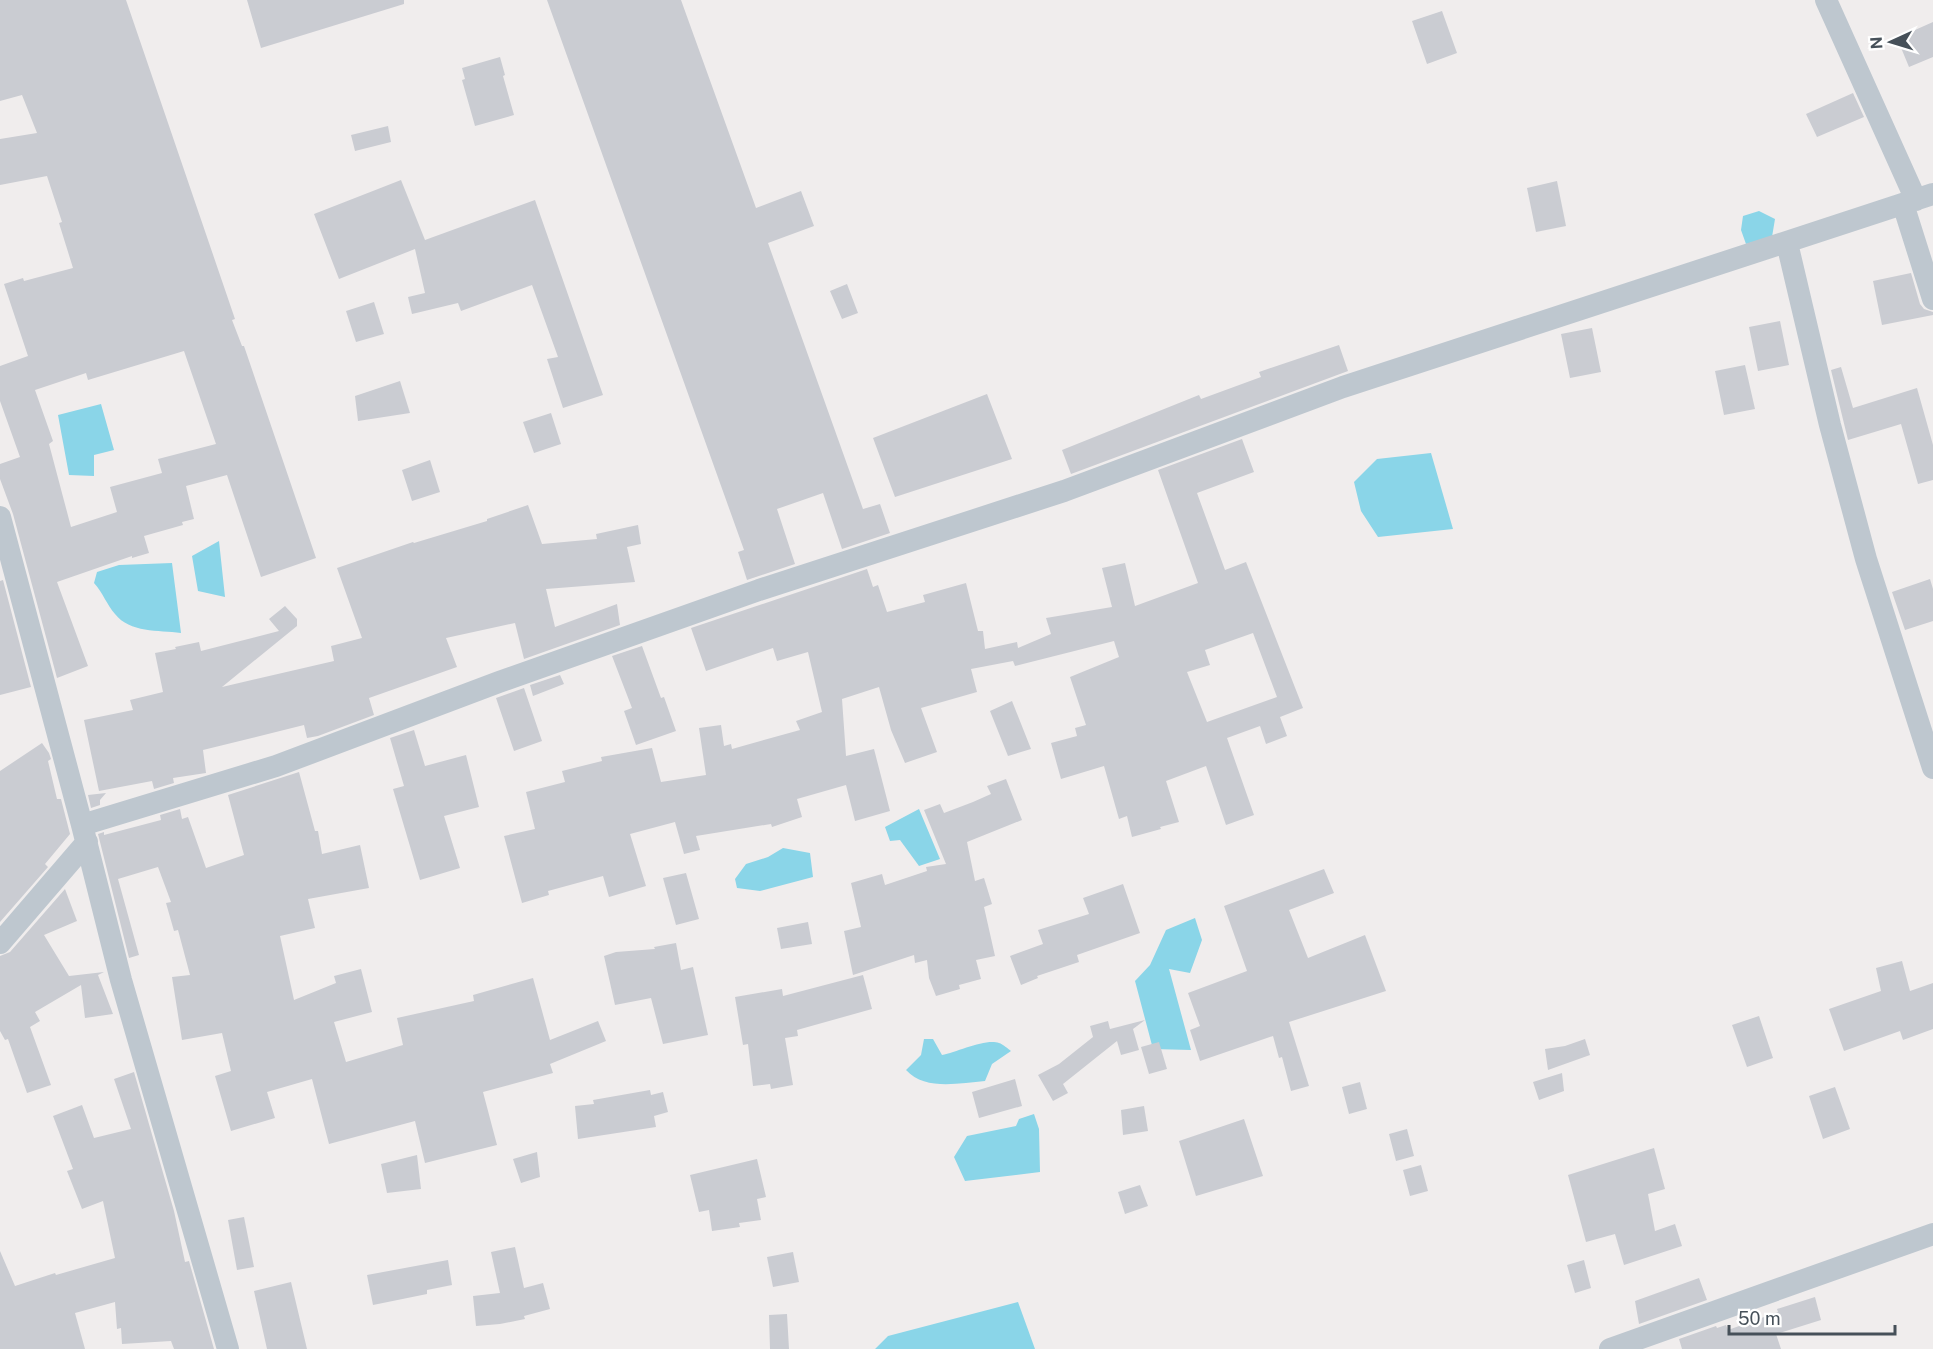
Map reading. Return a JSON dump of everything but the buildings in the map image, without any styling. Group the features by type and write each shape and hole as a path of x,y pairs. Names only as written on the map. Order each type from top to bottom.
{"street":[{"path":"1826,0 1917,199 1933,299"},
{"path":"0,943 85,834 276,766 499,682 747,594 1064,491 1343,387 1917,199"},
{"path":"1787,243 1830,425 1866,559 1933,768"},
{"path":"0,517 85,834 121,980 228,1349"},
{"path":"1610,1349 1933,1234"}],"water":[{"path":"1759,211 1775,219 1772,237 1746,244 1741,230 1743,216"},
{"path":"101,404 114,450 94,455 94,476 69,475 58,415"},
{"path":"1431,453 1453,529 1378,537 1361,511 1354,482 1377,459"},
{"path":"219,541 225,597 198,591 192,556"},
{"path":"172,563 181,633 145,630 128,625 115,614 94,583 97,572 119,565"},
{"path":"919,809 940,859 919,866 900,840 890,841 885,827"},
{"path":"783,848 810,853 813,877 760,891 737,888 735,879 746,864 768,857"},
{"path":"1195,918 1202,940 1190,973 1169,969 1191,1050 1153,1049 1135,981 1150,965 1166,930"},
{"path":"924,1039 933,1039 942,1055 987,1042 1001,1044 1011,1051 992,1064 985,1081 954,1084 932,1083 914,1077 906,1070 921,1055"},
{"path":"1034,1114 1039,1129 1040,1172 965,1181 954,1157 967,1136 1016,1126 1019,1119"},
{"path":"1018,1302 1035,1349 875,1349 888,1336"}]}
